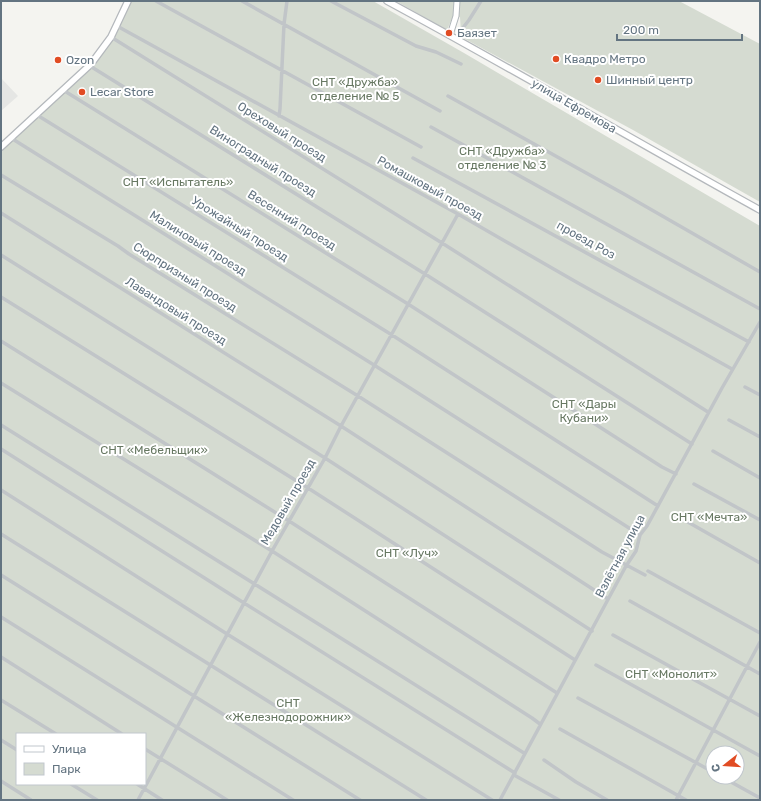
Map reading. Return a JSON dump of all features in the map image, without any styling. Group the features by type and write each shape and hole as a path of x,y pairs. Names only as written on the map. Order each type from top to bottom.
{"main road":[{"path":"1,147 90,66 111,37 128,1"},
{"name":"улица Ефремова","path":"387,1 452,36 649,149 760,210"}],"street":[{"path":"156,1 421,147"},
{"path":"242,1 440,111"},
{"path":"279,116 284,24 287,1"},
{"path":"332,1 416,46 436,52 461,64"},
{"path":"452,36 457,1"},
{"path":"452,36 469,20 481,1"},
{"name":"Ромашковый проезд","path":"117,26 458,214 578,284 732,369"},
{"name":"Ореховый проезд","path":"111,37 442,243 708,412"},
{"name":"Виноградный проезд","path":"90,66 425,274 692,444"},
{"name":"Весенний проезд","path":"63,90 408,304 676,474"},
{"path":"448,96 760,272"},
{"name":"Урожайный проезд","path":"36,115 392,335 658,506"},
{"path":"431,127 760,309"},
{"name":"Малиновый проезд","path":"11,138 374,365 640,535"},
{"name":"проезд Роз","path":"413,158 749,342"},
{"name":"Сюрпризный проезд","path":"1,175 118,246 358,396 602,552 626,566 647,573 760,633"},
{"name":"Лавандовый проезд","path":"1,213 341,426 608,599"},
{"name":"Медовый проезд","path":"138,800 272,551 325,458 374,365 458,214"},
{"path":"1,255 325,458 592,631"},
{"path":"1,297 308,488 575,660"},
{"name":"Взлётная улица","path":"500,800 626,566 636,551 640,535 647,526 708,412 760,322"},
{"path":"1,341 289,521 558,693"},
{"path":"1,382 272,551 540,724"},
{"path":"745,387 760,395"},
{"path":"729,420 760,437"},
{"path":"1,426 524,753"},
{"path":"1,449 515,774 559,800"},
{"path":"712,451 760,478"},
{"path":"694,484 760,520"},
{"path":"1,490 492,800"},
{"path":"679,517 760,563"},
{"path":"1,534 426,800"},
{"path":"1,575 360,800"},
{"path":"630,601 760,674"},
{"path":"1,616 293,800"},
{"path":"613,635 760,716"},
{"path":"676,800 760,642"},
{"path":"1,657 120,733"},
{"path":"596,665 760,756"},
{"path":"578,698 705,768"},
{"path":"1,700 54,733"},
{"path":"560,729 686,800"},
{"path":"1,740 16,749"},
{"path":"146,750 228,800"},
{"path":"544,760 576,782 607,800"},
{"path":"1,781 31,800"},
{"path":"73,785 97,800"},
{"path":"138,785 162,800"},
{"path":"736,785 760,798"}],"shaded area":[{"path":"1,78 18,96 1,111"}],"green space":[{"path":"128,1 373,1 760,226 760,800 1,800 1,147 105,47"},
{"path":"396,1 455,1 454,14 447,30"},
{"path":"458,1 679,1 760,44 760,202 633,130 465,39 461,33 460,17 457,16"}],"place":[{"name":"Баязет","path":"449,33"},
{"name":"Квадро Метро","path":"556,59"},
{"name":"Ozon","path":"58,60"},
{"name":"Шинный центр","path":"598,80"},
{"name":"Lecar Store","path":"82,92"}],"park label":[{"name":"СНТ «Дружба» отделение № 5","path":"355,89"},
{"name":"СНТ «Дружба» отделение № 3","path":"502,158"},
{"name":"СНТ «Испытатель»","path":"178,182"},
{"name":"СНТ «Дары Кубани»","path":"584,411"},
{"name":"СНТ «Мебельщик»","path":"154,450"},
{"name":"СНТ «Мечта»","path":"709,517"},
{"name":"СНТ «Луч»","path":"407,553"},
{"name":"СНТ «Монолит»","path":"671,674"},
{"name":"СНТ «Железнодорожник»","path":"288,710"}]}
